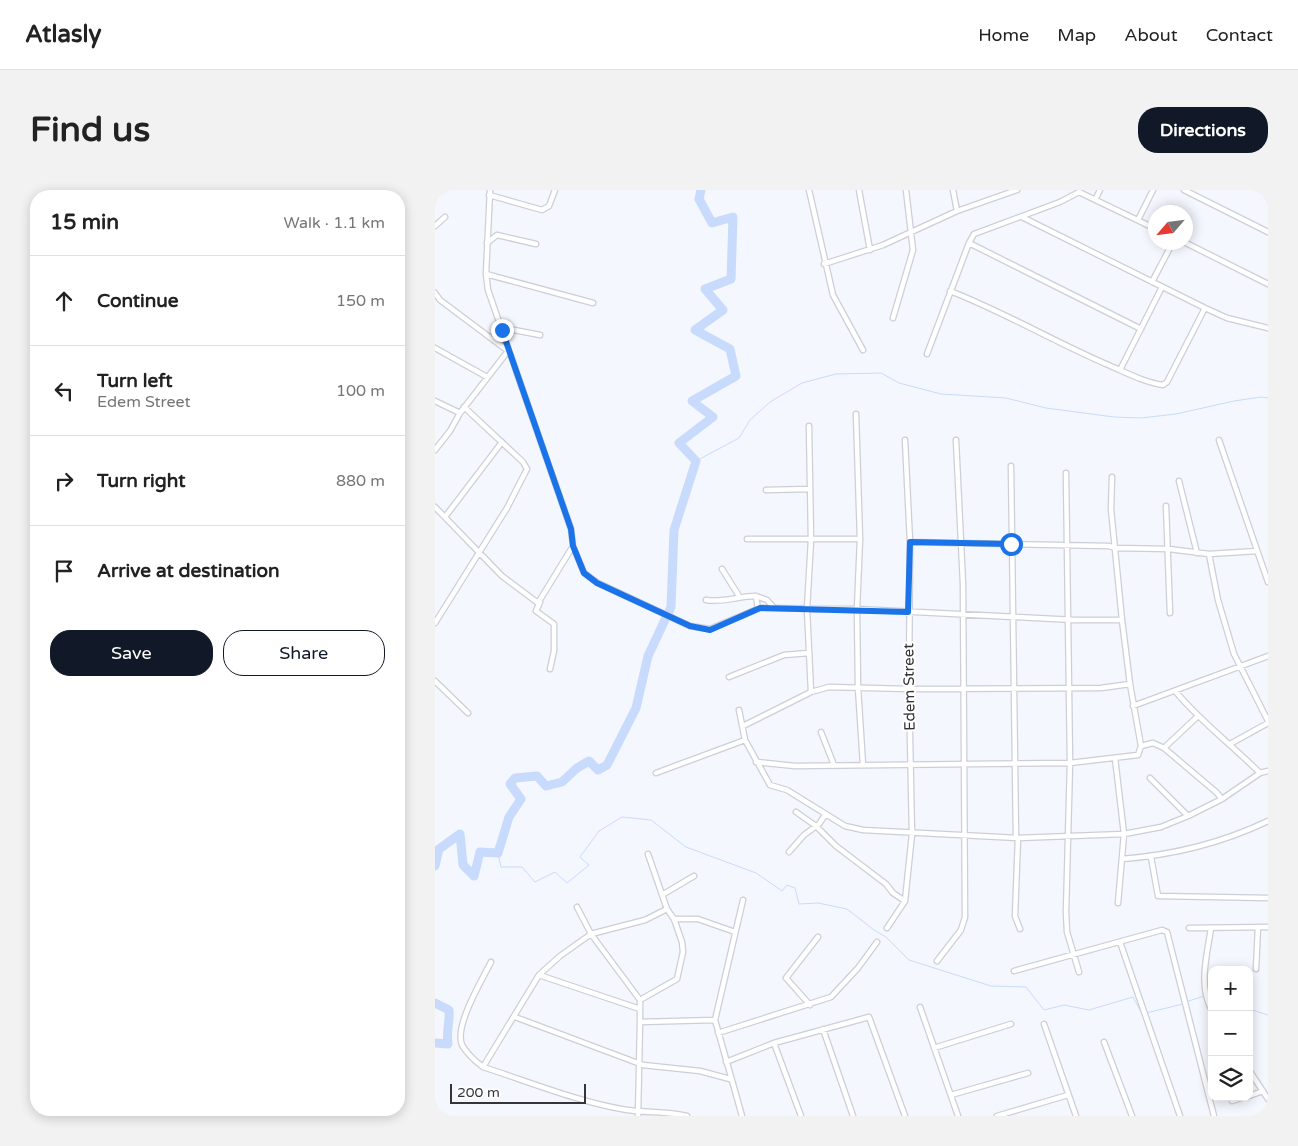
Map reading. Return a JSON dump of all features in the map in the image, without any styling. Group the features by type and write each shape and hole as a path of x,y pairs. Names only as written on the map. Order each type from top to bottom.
{"street":[{"path":"555,190 549,206 542,210 489,192 486,274 488,290 508,351 571,529 573,546 584,573 597,583 683,623 710,630 758,609 774,608 857,609 1122,620"},
{"path":"809,190 824,264 833,295 863,350"},
{"path":"859,190 870,250"},
{"path":"893,318 913,250 906,190"},
{"path":"953,190 957,211"},
{"path":"824,264 870,250 957,211 1002,193 1017,190"},
{"path":"1096,198 1100,190"},
{"path":"1139,220 1153,190"},
{"path":"1184,190 1268,232"},
{"path":"927,354 969,243 975,234 1060,202 1079,192 1096,198 1148,225"},
{"path":"1021,216 1227,318 1268,328"},
{"path":"435,226 445,217"},
{"path":"487,243 497,235 536,244"},
{"path":"969,243 1141,328"},
{"path":"1193,246 1268,284"},
{"path":"1152,282 1169,250"},
{"path":"486,274 593,303"},
{"path":"1120,370 1162,287"},
{"path":"950,291 979,302 1062,345 1143,380 1165,383 1205,308"},
{"path":"435,293 440,300 508,351"},
{"path":"502,330 509,328 539,335"},
{"path":"435,348 487,377"},
{"path":"435,450 464,407 508,351"},
{"path":"435,401 460,413"},
{"path":"435,623 520,486 527,469 523,462 464,407"},
{"path":"856,414 860,539 857,609 857,688 863,764"},
{"path":"809,426 811,540 807,609 811,692"},
{"name":"Edem Street","path":"887,928 905,901 912,834 908,612 910,542 905,440"},
{"path":"937,961 964,924 966,835 963,764 963,614 956,440"},
{"path":"1219,440 1268,582"},
{"path":"445,517 502,442"},
{"path":"1011,466 1017,838 1015,916 1020,929"},
{"path":"1066,472 1069,545 1070,763 1066,912 1067,932 1079,972"},
{"path":"756,762 795,766 1070,763 1139,755 1141,746 1130,684 1115,548 1111,502 1112,476"},
{"path":"1179,481 1197,553"},
{"path":"766,490 810,489"},
{"path":"1166,506 1170,613"},
{"path":"435,507 479,553 519,590 536,602 540,602"},
{"path":"747,539 860,539"},
{"path":"910,542 1109,546 1115,548 1169,549 1209,554 1257,551"},
{"path":"550,669 554,651 554,624 536,611 573,546"},
{"path":"1209,554 1234,654 1268,722 1230,744"},
{"path":"722,569 739,596"},
{"path":"706,600 713,602 739,596 756,596 767,600 774,608"},
{"path":"756,596 758,609"},
{"path":"729,677 784,655 809,653"},
{"path":"1133,706 1176,692 1268,656"},
{"path":"435,681 468,713"},
{"path":"743,726 811,692 829,687 909,689 1101,688 1130,684"},
{"path":"1176,692 1197,717 1230,744 1260,773"},
{"path":"739,710 745,740 769,785 787,790 845,826 863,830 1017,838 1124,834 1161,827 1188,816 1222,799 1260,773 1268,771"},
{"path":"1164,748 1197,717"},
{"path":"821,732 834,765"},
{"path":"656,773 745,740"},
{"path":"1141,746 1153,743 1164,748 1217,792 1222,799"},
{"path":"1115,758 1124,834 1118,903"},
{"path":"1150,778 1188,816"},
{"path":"796,812 816,826 836,846 905,901"},
{"path":"789,852 825,815"},
{"path":"1122,860 1151,857 1235,837 1268,821"},
{"path":"639,1000 677,979 683,952 674,919 667,909 648,854"},
{"path":"1151,857 1156,892 1159,896 1268,898"},
{"path":"662,895 694,876"},
{"path":"743,900 715,1020 743,1116"},
{"path":"577,907 591,934 639,1000 638,1114"},
{"path":"483,1067 539,975 591,934 645,920 667,909"},
{"path":"674,919 698,919 735,932"},
{"path":"1256,969 1258,927"},
{"path":"1189,928 1268,927"},
{"path":"1208,1004 1205,998 1203,982 1211,928"},
{"path":"1014,971 1162,930 1167,932 1214,1116"},
{"path":"810,1004 786,978 818,937"},
{"path":"718,1033 831,997 858,968 877,942"},
{"path":"1120,942 1180,1116"},
{"path":"491,962 468,1010 461,1030 463,1045 473,1059 483,1067 569,1095 638,1114 668,1112 687,1116"},
{"path":"539,975 640,1009"},
{"path":"920,1007 958,1116"},
{"path":"515,1017 647,1066 700,1071 731,1079"},
{"path":"726,1062 775,1043 864,1017 871,1018 905,1116"},
{"path":"640,1022 715,1020"},
{"path":"934,1048 1011,1024"},
{"path":"1045,1024 1075,1116"},
{"path":"823,1029 853,1116"},
{"path":"1105,1042 1132,1116"},
{"path":"775,1043 801,1116"},
{"path":"951,1095 1027,1073"},
{"path":"1253,1076 1268,1099"},
{"path":"1253,1095 1263,1091"},
{"path":"997,1116 1068,1095"}],"waterway":[{"path":"435,866 439,849 460,834 463,865 474,876 480,852 498,853 509,817 521,799 510,784 515,778 537,776 546,786 562,782 577,768 589,761 598,770 607,765 636,708 648,656 671,607 674,530 696,461 679,443 713,417 692,401 736,376 730,349 695,330 723,310 705,289 731,279 733,217 712,223 699,199 701,190"},
{"path":"696,461 739,438 750,420 770,402 802,383 836,374 881,373 899,383 941,394 1006,398 1046,408 1114,417 1141,418 1176,414 1234,401 1261,397 1268,398"},
{"path":"498,853 501,867 522,867 535,882 555,872 567,883 589,865 580,857 599,831 622,817 651,820 686,847 756,873 782,891 787,885 795,888 799,904 818,903 847,909 886,937 909,960 991,986 1026,987 1044,1010 1064,1005 1089,1010 1133,997 1142,1014 1183,1004"},
{"path":"1186,1002 1204,996"},
{"path":"435,1003 449,1010 448,1044 435,1043"},
{"path":"1253,1010 1268,1015"}],"route":[{"path":"502,330 574,537 573,546 584,573 597,583 690,626 710,630 760,608 857,609 908,612 910,542 1011,544"}]}
